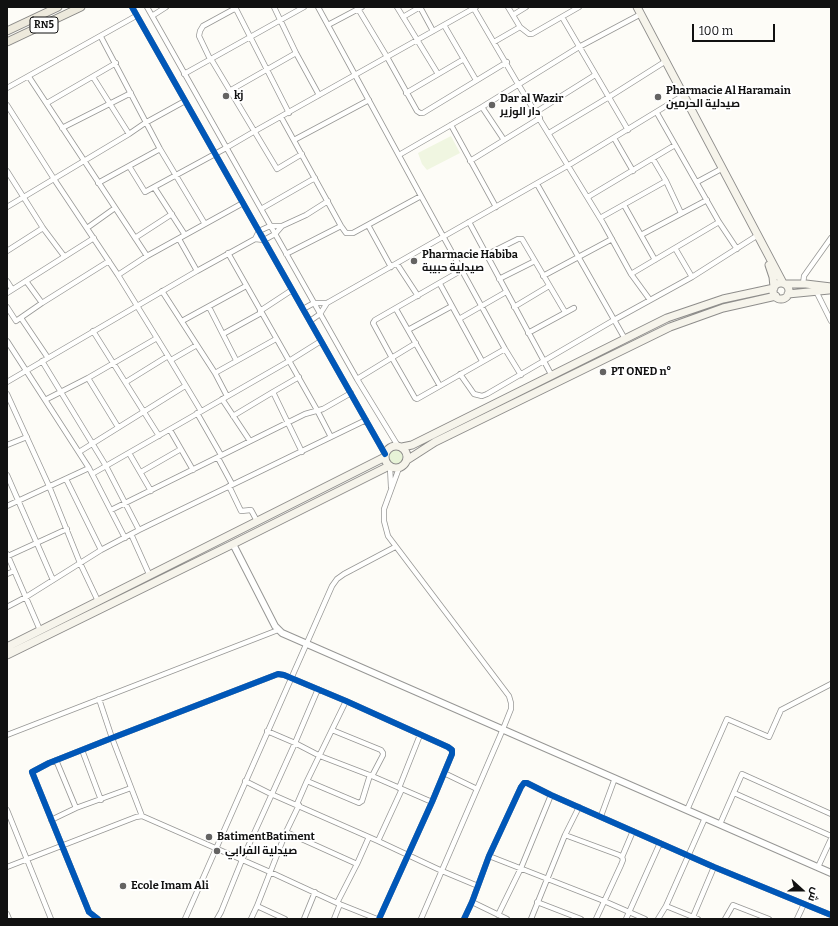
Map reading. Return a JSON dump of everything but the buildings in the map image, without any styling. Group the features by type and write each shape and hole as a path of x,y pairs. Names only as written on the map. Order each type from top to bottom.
{"main road":[{"name":"RN5","path":"7,31 44,10 58,7"},
{"name":"RN5","path":"7,42 81,7"},
{"path":"637,7 763,245 788,288 788,294"},
{"path":"763,245 773,277 773,292 776,296"},
{"path":"7,647 385,455 392,446 412,445 667,318 722,299 774,287 778,283 803,284 831,289"},
{"path":"7,655 389,466 399,468 404,465 407,460 435,442 670,327 718,310 776,296 782,298 788,294 831,289"},
{"path":"400,446 405,450 407,460"},
{"path":"385,455 385,460 389,466"}],"street":[{"path":"132,7 385,455"},
{"path":"147,7 356,379 400,446"},
{"path":"152,16 166,7"},
{"path":"289,113 266,70 236,7 203,26 198,36 277,169 302,154"},
{"path":"274,7 296,53 320,95"},
{"path":"184,74 304,7"},
{"path":"318,7 481,306 521,375"},
{"path":"397,7 438,74"},
{"path":"403,17 420,7 433,31"},
{"path":"129,166 145,192 154,188 387,58 474,7 507,62 518,84 588,197 632,274 650,300"},
{"path":"508,7 520,27 529,34 532,34 579,7"},
{"path":"512,15 526,7"},
{"path":"328,26 359,8 406,93 420,114 507,62"},
{"path":"399,155 482,107 579,47 641,14"},
{"path":"7,88 101,37 136,16"},
{"path":"562,17 628,130"},
{"path":"444,24 476,80"},
{"path":"494,42 520,27"},
{"path":"101,37 116,63 145,123 205,224"},
{"path":"231,90 296,53"},
{"path":"406,93 464,60"},
{"path":"549,133 666,61"},
{"path":"47,103 116,63"},
{"path":"536,112 595,75"},
{"path":"29,77 147,256"},
{"path":"93,77 129,134"},
{"path":"62,128 131,93"},
{"path":"310,321 320,314 327,303 569,166 684,95"},
{"path":"294,140 369,100"},
{"path":"7,207 145,123 185,101"},
{"path":"7,105 109,261 171,360 199,412 241,511 251,510 257,521"},
{"path":"482,107 504,140"},
{"path":"657,112 719,222 736,249"},
{"path":"281,117 346,233 350,234 421,196"},
{"path":"470,160 540,118"},
{"path":"451,125 496,207"},
{"path":"614,138 633,171"},
{"path":"588,197 675,145"},
{"path":"98,183 160,149"},
{"path":"653,159 666,181 681,213"},
{"path":"697,182 723,168"},
{"path":"8,173 43,228 64,256"},
{"path":"260,209 315,178"},
{"path":"600,218 666,181"},
{"path":"537,184 625,339"},
{"path":"154,188 185,235"},
{"path":"641,235 707,200"},
{"path":"7,382 228,253 255,239 264,240 275,234 282,226 306,215 328,201"},
{"path":"118,275 147,256 243,203"},
{"path":"624,205 655,260"},
{"path":"87,228 115,208"},
{"path":"134,238 172,214"},
{"path":"469,222 552,376"},
{"path":"632,274 719,222"},
{"path":"368,225 390,267"},
{"path":"255,239 259,231 270,226 282,226"},
{"path":"286,254 341,226"},
{"path":"7,251 43,228"},
{"path":"460,374 474,394 482,396 487,394 614,320 692,277 758,235"},
{"path":"7,293 94,238"},
{"path":"803,284 804,276 831,238"},
{"path":"179,239 197,271"},
{"path":"486,255 520,239 523,241 565,312"},
{"path":"543,276 612,239"},
{"path":"675,248 692,277"},
{"path":"228,253 260,312 299,377 331,437"},
{"path":"7,307 16,321 109,261"},
{"path":"499,279 535,261"},
{"path":"397,264 418,296"},
{"path":"462,270 375,320 373,323 392,358 415,398 419,398 505,349"},
{"path":"7,281 12,289"},
{"path":"26,281 42,303"},
{"path":"440,284 482,361"},
{"path":"182,321 246,286"},
{"path":"514,307 549,286"},
{"path":"223,334 260,312 292,290"},
{"path":"162,291 214,373 233,416 250,442"},
{"path":"816,291 831,321"},
{"path":"459,319 506,292"},
{"path":"303,309 314,303 327,303"},
{"path":"408,330 452,306"},
{"path":"209,307 236,360"},
{"path":"528,333 574,308"},
{"path":"396,309 440,386"},
{"path":"20,318 48,358"},
{"path":"93,331 159,436"},
{"path":"45,400 88,378 157,338"},
{"path":"214,373 276,339"},
{"path":"7,341 89,468 125,538"},
{"path":"92,474 289,361 321,341"},
{"path":"356,379 416,343"},
{"path":"171,360 197,346"},
{"path":"126,382 168,356"},
{"path":"42,361 91,444 106,466 138,530"},
{"path":"233,416 299,377"},
{"path":"88,378 118,427"},
{"path":"79,452 185,386"},
{"path":"273,392 302,452"},
{"path":"111,510 151,492 305,414 323,409 351,393"},
{"path":"7,394 49,486 80,563 98,601"},
{"path":"7,607 26,597 101,550 138,530 366,420"},
{"path":"170,430 193,470"},
{"path":"7,445 27,437"},
{"path":"141,472 181,449"},
{"path":"129,452 151,492"},
{"path":"389,466 391,480 390,492"},
{"path":"7,506 89,468"},
{"path":"399,468 384,509 384,521 388,536 508,696 511,703 511,709 503,729 421,919"},
{"path":"7,475 53,580"},
{"path":"66,479 101,550"},
{"path":"40,630 7,555 66,529"},
{"path":"131,534 149,574"},
{"path":"233,544 278,630 306,644 831,873"},
{"path":"185,919 330,589 334,582 344,574 395,546"},
{"path":"7,574 14,572"},
{"path":"7,735 278,630"},
{"path":"7,867 27,860 62,846 136,817 142,816 217,848 339,904 378,919 432,802 452,754 452,750 346,701 281,674 274,675 56,760 32,772 51,820 62,846 89,912 98,919"},
{"path":"687,810 727,719 769,737 781,710 831,684"},
{"path":"217,919 271,794 296,743 318,689"},
{"path":"99,699 112,738 142,816"},
{"path":"251,919 307,782 346,701"},
{"path":"307,782 359,803 362,801 371,776 383,752 332,730"},
{"path":"267,731 296,743 320,756 432,802"},
{"path":"378,841 401,788 420,735"},
{"path":"82,750 101,800"},
{"path":"56,760 76,808"},
{"path":"444,773 477,789"},
{"path":"720,824 742,774 831,814"},
{"path":"601,816 615,778"},
{"path":"245,781 378,841 407,856 478,886"},
{"path":"464,919 489,856 524,783 529,783 552,795 714,867 831,915"},
{"path":"51,820 76,808 131,788"},
{"path":"734,793 831,838 818,867"},
{"path":"498,915 521,868 552,795"},
{"path":"531,919 565,835 579,807"},
{"path":"7,810 51,919"},
{"path":"658,919 666,906 705,818"},
{"path":"596,919 621,865 622,857 633,831"},
{"path":"286,832 357,864"},
{"path":"565,835 622,857"},
{"path":"334,919 339,904 369,837"},
{"path":"626,919 660,842"},
{"path":"489,856 604,900 645,919"},
{"path":"666,906 694,918 714,867"},
{"path":"304,919 315,892"},
{"path":"472,902 507,919"},
{"path":"537,902 581,919"},
{"path":"797,919 804,904"},
{"path":"725,919 733,905 769,919"},
{"path":"256,906 285,919"},
{"path":"7,914 9,919"}],"green space":[{"path":"451,136 460,153 427,170 422,164 418,153"},
{"path":"397,449 403,452 406,458 403,464 397,467 391,464 388,458 391,452"}],"cycle path":[{"path":"132,7 385,454"},
{"path":"98,919 89,912 32,772 49,763 278,674 284,675 346,701 452,750 452,754 432,802 379,919"},
{"path":"464,919 489,856 524,783 527,783 714,867 831,915"}],"place":[{"name":"kj","path":"226,96"},
{"name":"Pharmacie Al Haramain صيدلية الحرمين","path":"658,97"},
{"name":"Dar al Wazir دار الوزير","path":"492,105"},
{"name":"Pharmacie Habiba صيدلية حبيبة","path":"414,261"},
{"name":"PT ONED n°","path":"603,372"},
{"name":"BatimentBatiment","path":"209,837"},
{"name":"صيدلية الفرابي","path":"217,851"},
{"name":"Ecole Imam Ali","path":"123,886"}]}
